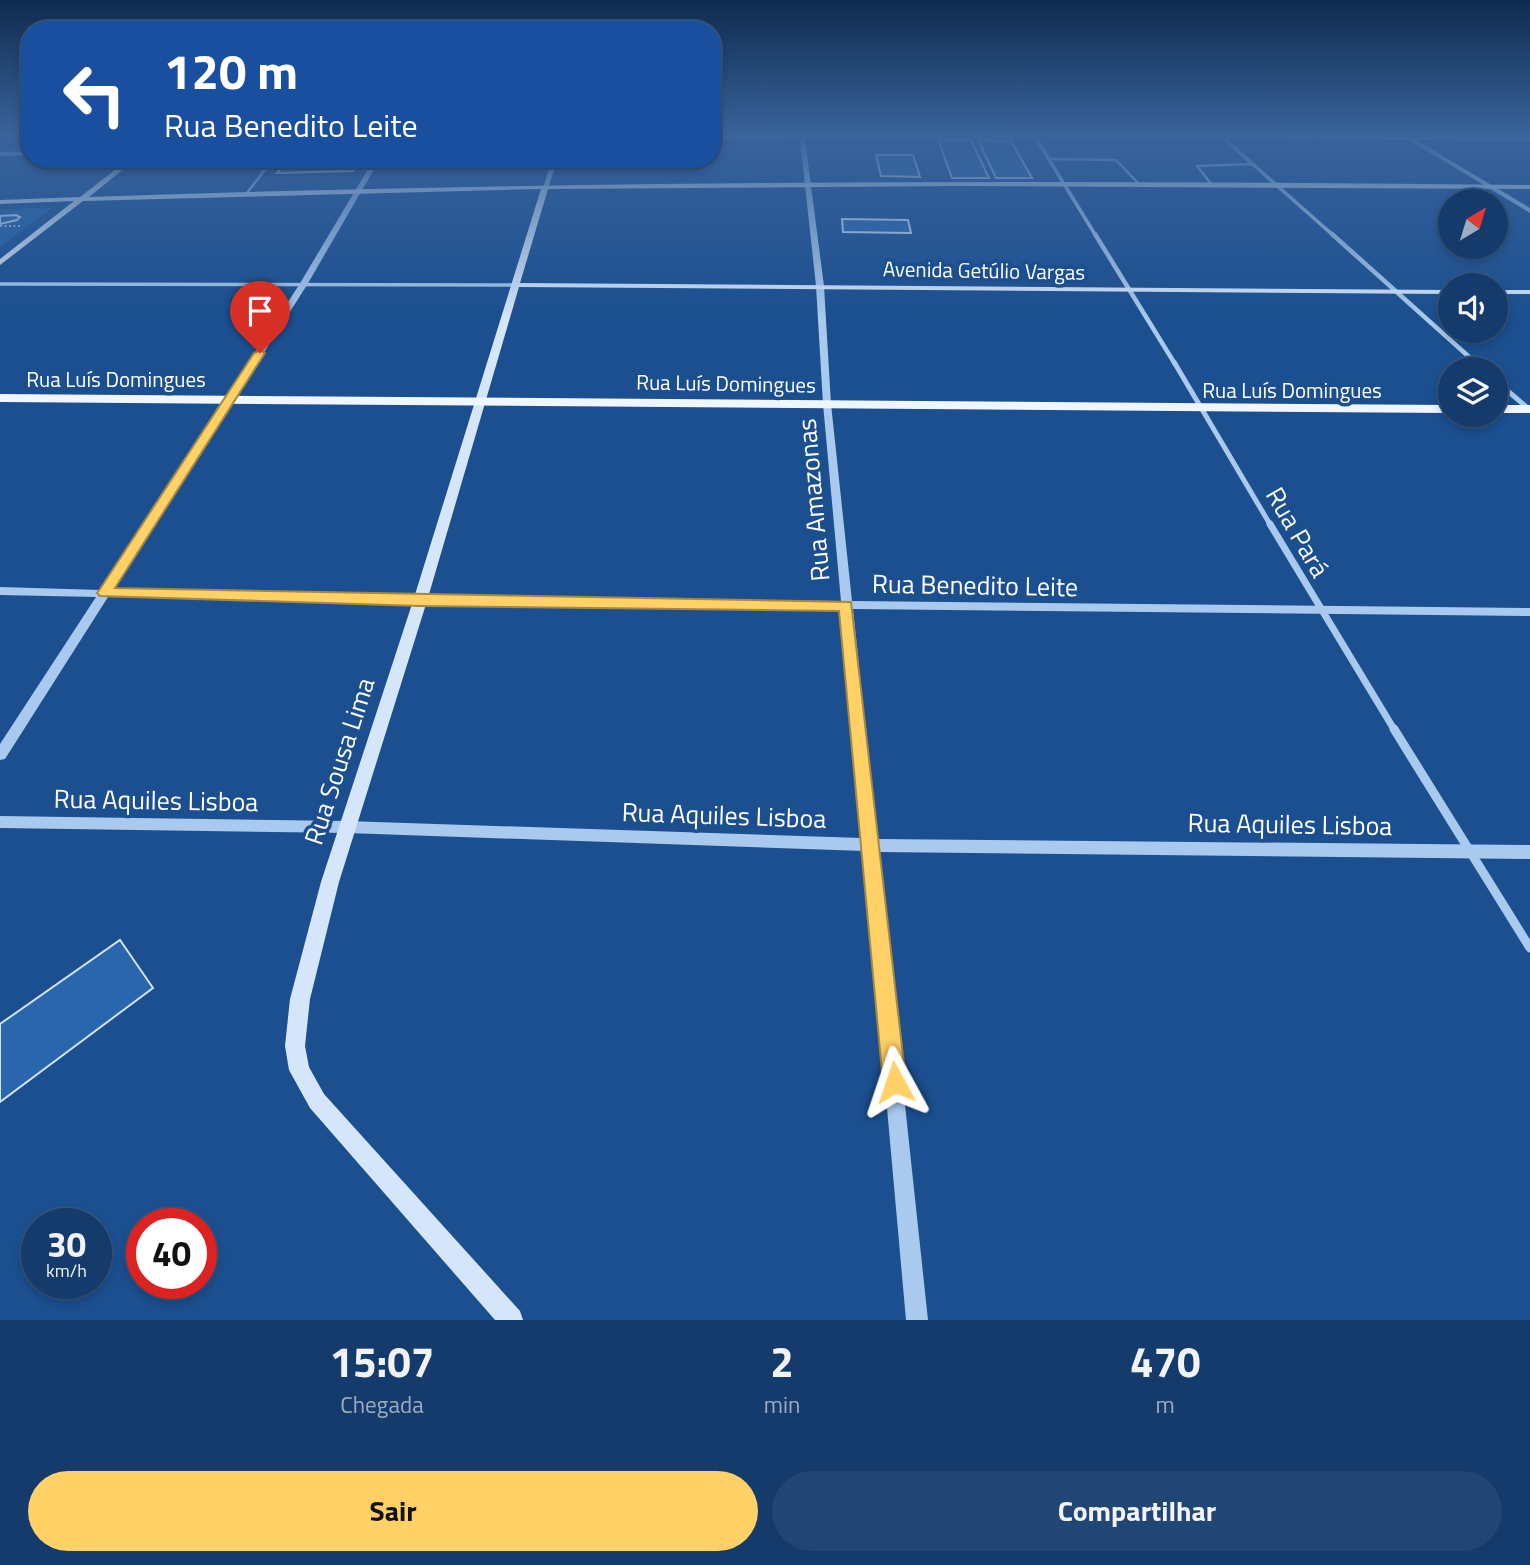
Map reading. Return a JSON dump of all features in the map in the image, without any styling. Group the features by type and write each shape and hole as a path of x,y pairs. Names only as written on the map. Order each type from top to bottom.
{"main road":[{"path":"0,263 84,197"},
{"path":"0,202 147,197"},
{"name":"Rua Sousa Lima","path":"510,1320 317,1101 299,1070 296,1046 300,999 330,882 420,601 542,197"},
{"name":"Avenida Getúlio Vargas","path":"516,285 1438,292"},
{"path":"1508,292 1530,292"},
{"name":"Rua Luís Domingues","path":"0,398 1438,409"},
{"path":"1508,409 1530,410"}],"street":[{"path":"0,755 231,399 355,197"},
{"name":"Rua Amazonas","path":"809,197 820,286 827,404 846,606 872,845 917,1320"},
{"name":"Rua Pará","path":"1074,197 1203,409 1320,611 1472,850 1530,948"},
{"path":"1286,197 1469,357"},
{"path":"1507,197 1530,211"},
{"path":"0,284 516,285"},
{"path":"1508,391 1530,410"},
{"name":"Rua Benedito Leite","path":"0,591 420,601 1530,612"},
{"name":"Rua Aquiles Lisboa","path":"0,822 347,827 872,845 1530,852"}],"path":[{"path":"13,226 21,220"},
{"path":"0,226 28,226"}],"shaded area":[{"path":"52,208 0,247 0,209"}],"building":[{"path":"0,216 20,217 17,220 0,224"},
{"path":"842,219 908,220 911,233 843,232"},
{"path":"120,940 153,988 0,1102 0,1024"}],"route":[{"path":"260,353 105,593 420,601 846,606 895,1082"}]}
